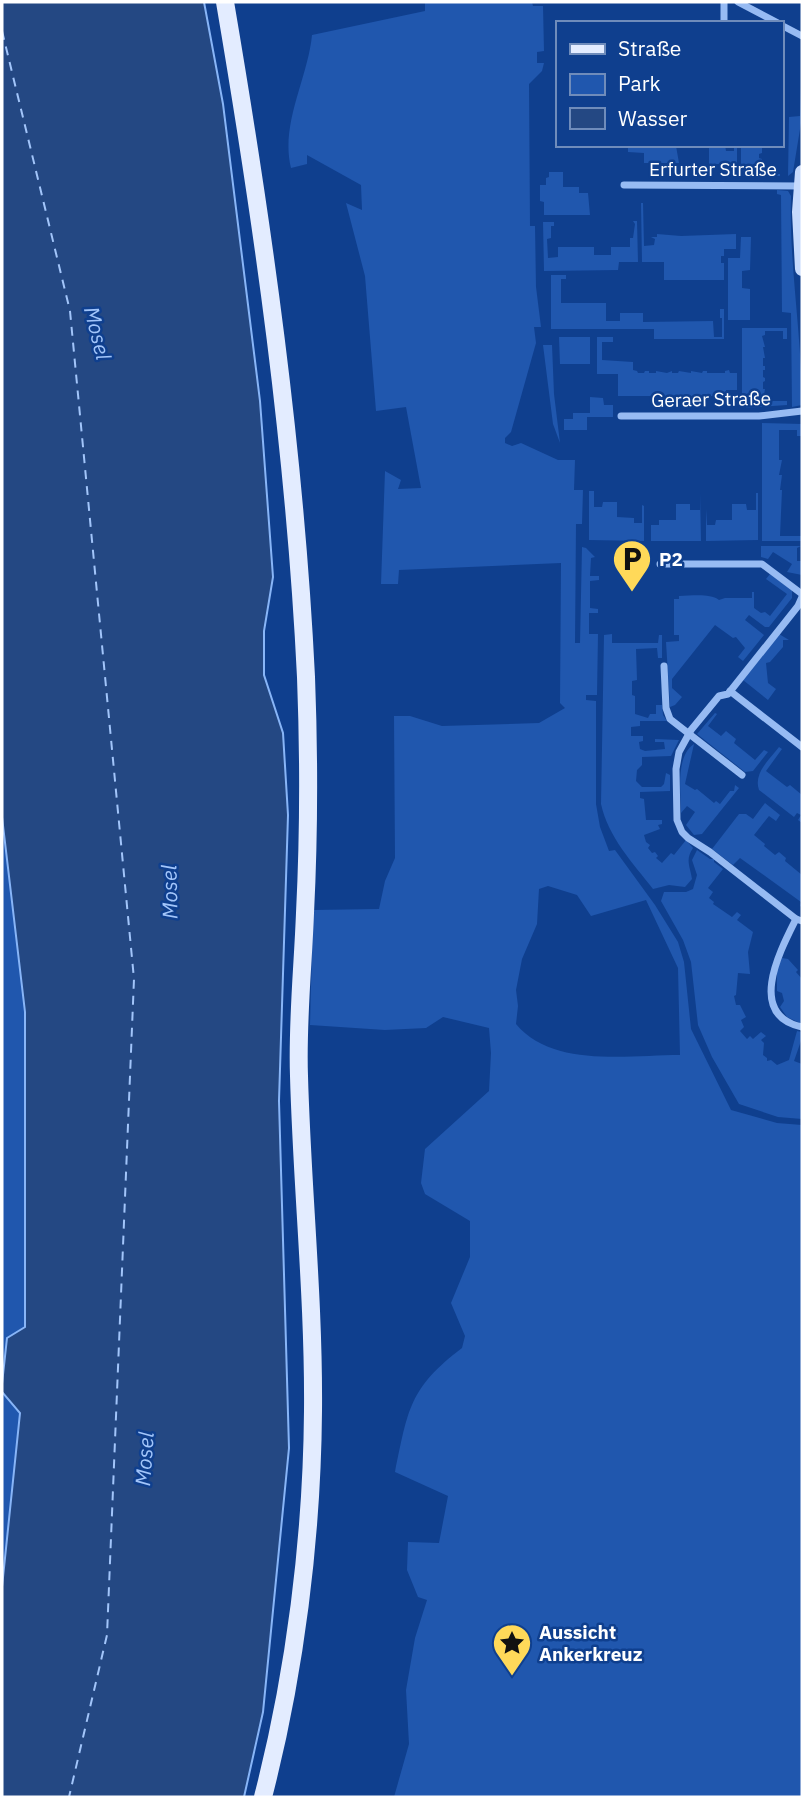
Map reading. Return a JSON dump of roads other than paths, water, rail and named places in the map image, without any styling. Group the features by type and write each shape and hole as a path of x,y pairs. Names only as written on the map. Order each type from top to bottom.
{"main road":[{"path":"225,2 264,248 289,466 306,677 308,787 299,1070 312,1328 312,1453 306,1549 284,1705 263,1797"}],"street":[{"path":"724,2 724,21"},
{"path":"738,2 773,21"},
{"path":"783,26 802,36"},
{"path":"801,179 799,212 802,269"},
{"name":"Erfurter Straße","path":"624,185 801,179"},
{"name":"Geraer Straße","path":"621,416 759,416 802,411"},
{"path":"660,564 762,564 802,596 798,606 728,694 719,696 689,734 679,752 675,806 682,832 799,920 776,959 772,991 774,1006 781,1018 802,1027"},
{"path":"664,666 667,713 689,734 743,775"},
{"path":"730,691 802,747"}],"water":[{"name":"Mosel","path":"2,2 204,2 223,104 260,401 273,577 264,631 264,675 283,733 288,815 279,1101 289,1448 263,1712 244,1797 2,1797 2,1587 20,1413 2,1392 2,1384 7,1338 25,1327 25,1012 2,817"}],"place":[{"name":"P2","path":"632,593"},
{"name":"Aussicht Ankerkreuz","path":"512,1677"}]}
